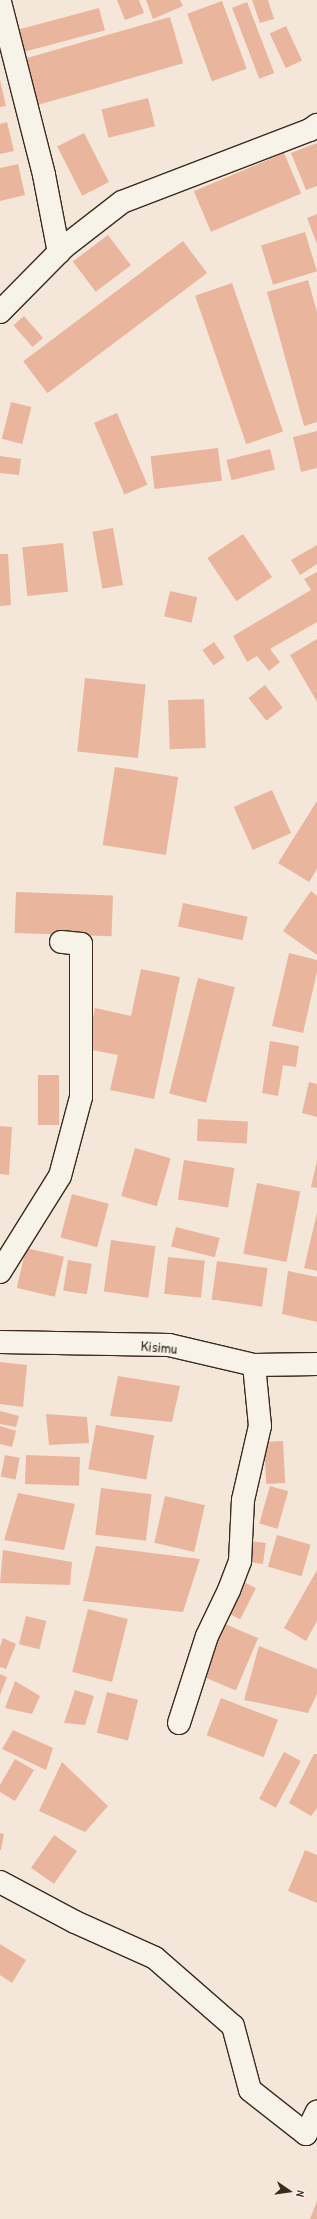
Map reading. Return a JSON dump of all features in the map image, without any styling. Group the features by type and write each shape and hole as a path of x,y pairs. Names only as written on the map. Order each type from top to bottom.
{"street":[{"path":"0,2 44,175 59,252"},
{"path":"0,312 59,252 122,202 310,130 317,125"},
{"path":"0,1272 60,1176 81,1097 82,944 61,942"},
{"name":"Kisimu","path":"0,1342 169,1345 254,1365 317,1364"},
{"path":"179,1723 207,1636 230,1590 240,1561 243,1500 260,1426 254,1365"},
{"path":"0,1882 75,1922 155,1958 233,2026 250,2090 306,2134 317,2111"}],"building":[{"path":"117,0 139,0 144,13 125,20"},
{"path":"146,0 180,0 183,6 153,19"},
{"path":"252,0 268,0 274,19 260,23"},
{"path":"222,1 247,69 212,81 187,14"},
{"path":"247,2 274,73 259,79 232,8"},
{"path":"99,8 105,30 17,54 11,32"},
{"path":"170,17 183,63 33,106 20,60"},
{"path":"286,26 302,60 286,68 270,34"},
{"path":"0,80 6,106 0,107"},
{"path":"148,98 155,126 108,138 101,110"},
{"path":"7,122 14,151 0,154 0,124"},
{"path":"84,133 109,182 82,196 57,147"},
{"path":"317,143 317,186 306,190 291,153"},
{"path":"284,153 301,194 211,232 194,191"},
{"path":"18,164 25,195 0,201 0,168"},
{"path":"317,214 317,244 307,218"},
{"path":"305,232 317,271 273,285 261,245"},
{"path":"108,235 131,265 96,292 73,261"},
{"path":"183,241 207,273 47,393 23,361"},
{"path":"308,280 317,312 317,422 304,426 267,292"},
{"path":"232,283 283,431 246,444 195,296"},
{"path":"24,316 43,338 32,347 13,325"},
{"path":"11,402 31,407 22,444 2,439"},
{"path":"117,413 147,485 124,495 94,423"},
{"path":"317,431 317,468 301,472 293,437"},
{"path":"218,448 222,481 155,489 151,456"},
{"path":"270,449 275,469 231,480 226,460"},
{"path":"0,456 21,459 19,475 0,473"},
{"path":"113,528 123,585 102,589 92,532"},
{"path":"243,534 272,577 236,601 207,558"},
{"path":"63,543 68,592 27,596 22,547"},
{"path":"317,545 317,564 300,575 291,560"},
{"path":"0,554 8,554 11,605 0,606"},
{"path":"317,572 317,622 270,649 280,662 269,671 257,656 247,662 233,636 311,590 304,579"},
{"path":"170,591 197,597 191,623 164,616"},
{"path":"317,639 317,702 290,655"},
{"path":"214,642 225,658 213,666 203,650"},
{"path":"85,678 146,684 138,758 77,752"},
{"path":"265,685 283,708 266,721 248,698"},
{"path":"204,699 206,748 170,749 168,700"},
{"path":"115,767 178,777 166,855 103,845"},
{"path":"272,790 291,833 253,850 234,807"},
{"path":"317,801 317,869 309,882 278,863"},
{"path":"311,891 317,896 317,955 283,931"},
{"path":"16,892 113,895 112,936 15,933"},
{"path":"183,903 248,917 243,940 178,926"},
{"path":"289,953 317,960 317,972 303,1033 272,1026"},
{"path":"141,969 180,977 154,1099 110,1090 118,1055 87,1049 95,1008 131,1016"},
{"path":"198,978 235,987 206,1103 169,1093"},
{"path":"270,1041 299,1046 296,1067 283,1065 278,1096 262,1093"},
{"path":"38,1075 59,1075 59,1125 38,1125"},
{"path":"309,1082 317,1084 317,1117 302,1113"},
{"path":"198,1119 248,1122 247,1144 197,1141"},
{"path":"0,1126 12,1127 9,1175 0,1174"},
{"path":"135,1148 171,1158 157,1206 121,1196"},
{"path":"184,1160 234,1168 228,1207 178,1200"},
{"path":"317,1160 317,1188 311,1187"},
{"path":"257,1183 300,1191 286,1262 243,1254"},
{"path":"72,1194 109,1204 97,1247 60,1237"},
{"path":"317,1213 317,1271 304,1268"},
{"path":"176,1227 220,1238 215,1257 171,1246"},
{"path":"111,1240 156,1246 148,1298 104,1291"},
{"path":"26,1248 64,1257 55,1297 17,1288"},
{"path":"168,1257 205,1261 201,1298 164,1294"},
{"path":"68,1260 92,1264 87,1294 63,1291"},
{"path":"217,1261 268,1268 262,1307 212,1300"},
{"path":"288,1271 317,1277 317,1322 282,1314"},
{"path":"0,1362 27,1365 23,1407 0,1404"},
{"path":"118,1376 180,1386 172,1422 110,1416"},
{"path":"0,1411 19,1416 16,1427 0,1424"},
{"path":"46,1414 87,1417 89,1443 49,1445"},
{"path":"96,1425 154,1435 146,1480 88,1469"},
{"path":"0,1426 16,1431 12,1447 0,1444"},
{"path":"283,1441 285,1483 266,1484 264,1442"},
{"path":"5,1455 20,1458 16,1479 1,1477"},
{"path":"26,1455 80,1457 79,1486 25,1484"},
{"path":"270,1486 288,1491 278,1529 259,1523"},
{"path":"101,1488 152,1494 146,1541 95,1535"},
{"path":"18,1493 75,1504 64,1550 4,1540"},
{"path":"165,1496 205,1505 194,1552 154,1543"},
{"path":"277,1535 311,1545 302,1576 268,1567"},
{"path":"251,1541 266,1543 263,1564 248,1562"},
{"path":"96,1546 200,1559 183,1612 83,1601"},
{"path":"3,1550 72,1562 70,1585 0,1583"},
{"path":"317,1570 317,1621 306,1641 284,1628"},
{"path":"240,1580 256,1588 240,1619 224,1611"},
{"path":"88,1609 128,1619 112,1682 72,1672"},
{"path":"26,1616 46,1621 39,1649 19,1644"},
{"path":"225,1624 258,1638 236,1691 203,1676"},
{"path":"3,1638 16,1644 6,1669 0,1667 0,1647"},
{"path":"259,1646 317,1669 317,1694 308,1713 244,1700"},
{"path":"0,1674 7,1677 0,1695"},
{"path":"15,1681 40,1696 32,1714 5,1708"},
{"path":"75,1690 94,1696 85,1725 64,1723"},
{"path":"107,1692 138,1700 128,1740 97,1733"},
{"path":"221,1698 278,1720 264,1757 207,1735"},
{"path":"13,1730 53,1748 46,1770 2,1749"},
{"path":"284,1752 301,1761 276,1808 259,1799"},
{"path":"314,1754 317,1754 317,1808 311,1816 289,1803"},
{"path":"15,1759 34,1770 15,1801 0,1792 0,1785"},
{"path":"62,1762 108,1806 85,1832 39,1811"},
{"path":"0,1833 4,1834 1,1850 0,1850"},
{"path":"54,1835 77,1851 54,1884 31,1868"},
{"path":"305,1850 317,1855 317,1903 288,1891"},
{"path":"0,1944 26,1960 12,1983 0,1975"},
{"path":"317,2201 317,2219 310,2219"}]}
